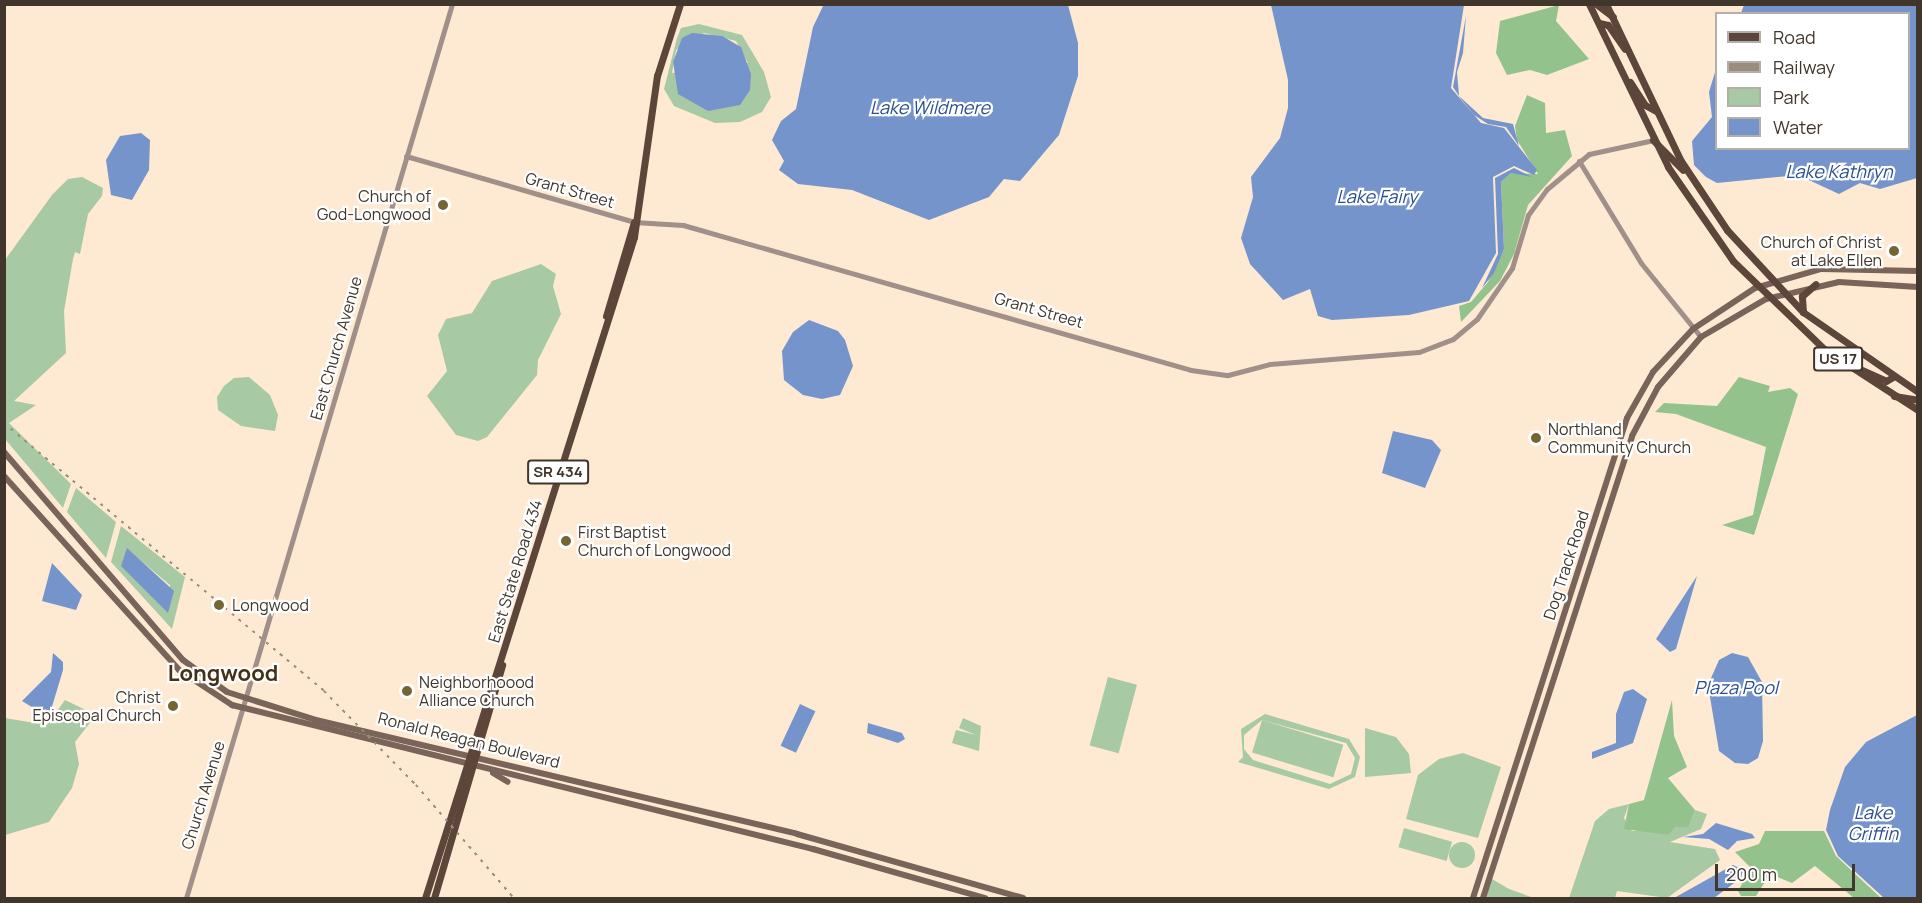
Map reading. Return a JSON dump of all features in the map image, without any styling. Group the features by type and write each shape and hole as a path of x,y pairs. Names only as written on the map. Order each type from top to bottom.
{"main road":[{"name":"SR 434","path":"634,222 657,76 680,4"},
{"name":"US 17","path":"1589,4 1653,140 1697,214 1755,288 1842,362 1917,410"},
{"path":"1596,4 1613,17"},
{"name":"US 17","path":"1606,4 1656,111 1694,181 1772,281 1803,312 1917,392"},
{"path":"1599,23 1608,25 1631,55"},
{"path":"1622,70 1645,105 1656,111"},
{"path":"1653,140 1694,181"},
{"name":"East State Road 434","path":"478,757 502,660 634,222"},
{"name":"Dog Track Road","path":"1473,898 1627,418 1653,372 1694,329 1755,288 1772,281 1857,266 1917,271"},
{"name":"Dog Track Road","path":"1483,898 1632,436 1658,387 1701,337 1766,299 1816,284 1863,281 1917,287"},
{"path":"1803,312 1802,296 1816,284"},
{"path":"1842,362 1883,380 1893,377"},
{"path":"1894,396 1917,400"},
{"name":"Ronald Reagan Boulevard","path":"4,452 174,651 205,680 245,699 796,834 1023,898"},
{"name":"Ronald Reagan Boulevard","path":"4,476 169,658 206,691 242,708 475,768 804,846 985,898"},
{"path":"169,658 174,651"},
{"name":"East State Road 434","path":"468,754 502,660"},
{"name":"SR 434","path":"424,898 468,754"},
{"name":"SR 434","path":"434,898 478,757"},
{"path":"493,772 508,782"}],"street":[{"name":"East Church Avenue","path":"245,699 452,4"},
{"name":"Grant Street","path":"406,156 634,222 683,225 1228,375 1279,363 1419,352 1453,339 1477,319 1512,268 1537,199 1578,161 1599,150 1653,140"},
{"path":"1578,161 1641,263 1701,337"},
{"name":"Church Avenue","path":"186,898 245,699"}],"green space":[{"path":"1559,5 1556,21 1589,59 1547,75 1530,70 1507,75 1496,53 1500,21"},
{"path":"699,24 742,35 764,72 771,97 762,112 740,122 715,123 674,106 664,89 681,28","holes":["704,33 736,41 748,63 672,73 676,50"]},
{"path":"1527,95 1545,103 1546,133 1565,130 1572,156 1528,205 1514,254 1500,281 1461,322 1459,306 1471,302 1488,282 1504,249 1501,182 1511,173 1538,174 1517,140 1515,126"},
{"path":"82,177 103,188 102,196 88,214 80,254 75,252 73,259 64,311 66,353 14,401 36,405 9,423 71,484 63,508 5,439 5,260 52,195 68,179"},
{"path":"541,264 556,274 553,286 561,314 538,360 537,375 487,437 478,441 456,435 427,396 447,371 438,335 446,319 472,313 492,281"},
{"path":"249,377 270,395 278,415 275,431 241,426 218,410 217,397 224,386 234,378"},
{"path":"1739,377 1770,386 1768,392 1790,388 1798,394 1754,535 1722,525 1753,515 1766,447 1676,414 1655,412 1664,403 1717,406"},
{"path":"76,488 116,522 106,558 67,512"},
{"path":"121,526 185,577 172,629 111,562","holes":["127,549 170,585 168,613"]},
{"path":"1108,677 1137,685 1119,753 1090,746"},
{"path":"65,700 96,715 75,742 79,764 72,788 49,822 5,835 5,718 47,725"},
{"path":"1672,700 1674,736 1687,767 1668,778 1695,810 1689,827 1676,827 1669,835 1624,829 1629,804 1644,800"},
{"path":"1265,714 1349,739 1360,757 1355,777 1329,789 1238,762 1243,757 1241,729","holes":["1262,720 1346,743 1355,758 1351,774 1330,784 1253,760 1244,749 1244,735"]},
{"path":"963,718 981,726 979,751 952,743 956,730 976,735 959,728"},
{"path":"1262,720 1343,745 1333,777 1252,753"},
{"path":"1365,728 1396,737 1409,754 1411,773 1365,777"},
{"path":"1463,753 1501,767 1478,838 1406,819 1418,775 1439,759"},
{"path":"1629,804 1624,818 1632,831 1654,829 1669,835 1676,827 1689,827 1695,810 1707,814 1701,829 1670,842 1715,849 1720,860 1667,898 1617,891 1615,898 1569,898 1595,821 1609,809"},
{"path":"1404,828 1452,842 1447,861 1398,847"},
{"path":"1765,831 1824,831 1836,856 1881,898 1854,898 1815,866 1792,883 1770,874 1756,896 1741,896 1738,891 1751,868 1735,852 1759,844"},
{"path":"1462,842 1471,846 1475,855 1471,864 1462,868 1453,864 1449,855 1453,846"},
{"path":"1492,879 1509,889 1534,898 1486,898"}],"water":[{"name":"Lake Wildmere","path":"824,4 1068,5 1078,43 1078,76 1059,135 1020,181 1004,179 989,197 929,220 852,190 798,184 779,170 784,161 772,140 781,121 796,109 813,27"},
{"name":"Lake Fairy","path":"1271,5 1464,5 1451,88 1481,123 1504,128 1537,170 1534,175 1514,166 1493,177 1496,253 1469,301 1409,315 1332,320 1318,316 1310,289 1283,300 1250,264 1241,238 1253,197 1251,177 1280,138 1288,108 1288,80"},
{"name":"Lake Kathryn","path":"1744,5 1917,5 1917,178 1880,189 1860,183 1839,194 1798,175 1717,183 1706,177 1694,165 1692,141 1712,117 1709,92 1715,72 1715,150 1910,150 1910,12 1741,12"},
{"path":"1466,16 1463,53 1457,72 1459,96 1453,87"},
{"path":"692,33 722,36 741,47 751,74 750,90 740,105 708,111 678,94 673,62 682,38"},
{"path":"1459,96 1483,118 1513,124 1519,146 1506,127 1488,124 1474,115"},
{"path":"141,133 150,140 149,170 132,200 111,195 106,160 120,136"},
{"path":"1514,168 1532,177 1511,173 1501,182 1504,249 1494,273 1482,288 1498,254 1495,178"},
{"path":"809,320 838,331 845,340 853,366 840,395 822,399 803,395 784,380 782,351 793,332"},
{"path":"1393,431 1432,440 1441,450 1425,488 1382,473"},
{"path":"127,548 174,591 168,613 121,566"},
{"path":"52,563 82,595 76,610 42,601"},
{"path":"1697,576 1676,649 1670,652 1656,639"},
{"path":"53,653 63,662 63,670 51,710 43,714 22,701 51,672"},
{"name":"Plaza Pool","path":"1732,653 1748,657 1762,682 1763,741 1758,758 1748,764 1735,763 1719,751 1708,685 1719,660"},
{"path":"1633,689 1647,699 1633,743 1592,759 1592,752 1616,743 1616,714 1624,692"},
{"path":"800,704 815,711 796,753 781,746"},
{"name":"Lake Griffin","path":"1917,715 1917,898 1884,898 1838,856 1826,830 1830,810 1845,767 1866,742"},
{"path":"868,723 902,733 905,739 898,743 867,733"},
{"path":"1716,823 1752,834 1755,838 1737,841 1728,850 1709,839 1683,837 1703,834"},
{"path":"1733,865 1743,870 1741,878 1714,898 1674,898"}],"railway":[{"path":"4,423 324,691 416,785 514,898"}],"place":[{"name":"Church of God-Longwood","path":"443,205"},
{"name":"Church of Christ at Lake Ellen","path":"1894,251"},
{"name":"Northland Community Church","path":"1536,438"},
{"name":"First Baptist Church of Longwood","path":"566,541"},
{"name":"Longwood","path":"219,605"},
{"name":"Neighborhoood Alliance Church","path":"407,691"},
{"name":"Christ Episcopal Church","path":"173,706"}],"district":[{"name":"Longwood","path":"223,674"}]}
